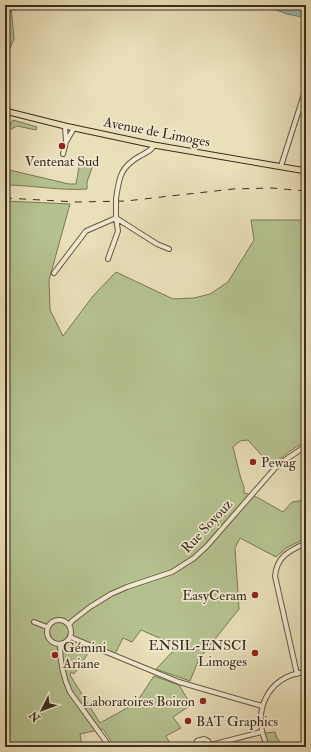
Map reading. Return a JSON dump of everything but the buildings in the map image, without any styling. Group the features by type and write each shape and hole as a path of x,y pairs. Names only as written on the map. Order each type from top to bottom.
{"main road":[{"name":"Avenue de Limoges","path":"5,111 65,126 154,145 306,171"}],"street":[{"path":"281,166 306,88"},
{"path":"65,126 66,142"},
{"path":"63,154 66,142 74,128"},
{"path":"108,259 118,231 116,199 119,178 123,170 131,161 148,152 154,145"},
{"path":"116,218 157,244 169,249"},
{"path":"54,273 86,232 116,218"},
{"name":"Rue Soyouz","path":"69,625 90,607 111,594 172,572 194,558 207,546 276,468 306,446"},
{"path":"297,674 275,576 276,567 284,555 306,543"},
{"path":"58,620 64,621 69,625 71,631 70,637 66,642 60,645 54,644 49,640 46,634 48,627 52,622 58,620"},
{"path":"34,622 48,627"},
{"path":"70,637 179,682 262,706"},
{"path":"60,645 62,666 70,692 110,747"},
{"path":"268,747 261,732 260,722 262,706 275,685 287,677 306,672"},
{"path":"195,747 197,742 201,739 208,741 211,746 261,732"}],"green space":[{"path":"11,6 14,39 5,60 5,8"},
{"path":"13,120 37,127 36,130 17,126 9,130 5,130 5,123 10,125"},
{"path":"80,162 93,165 87,182 87,189 5,185 5,169 69,184 76,184"},
{"path":"5,201 70,204 49,280 50,310 63,336 93,296 116,272 173,299 194,298 210,294 228,282 254,240 251,220 306,220 306,441 271,466 248,440 240,441 233,447 244,487 244,493 253,495 283,512 292,502 306,500 306,538 286,548 276,557 240,538 235,548 239,609 199,659 190,681 156,669 178,646 141,630 132,642 123,638 115,654 83,647 87,650 87,655 74,674 71,672 70,675 100,723 136,703 154,676 179,685 191,705 173,717 181,728 166,736 172,747 115,747 103,729 80,734 82,747 5,747"},
{"path":"275,732 277,738 284,747 271,747 267,741 265,733"}],"shaded area":[{"path":"263,5 306,5 306,18 287,14"}],"railway":[{"path":"5,198 77,202 126,201 233,189 272,188 306,191"}],"place":[{"name":"Ventenat Sud","path":"62,146"},
{"name":"Pewag","path":"253,462"},
{"name":"EasyCeram","path":"255,595"},
{"name":"ENSIL-ENSCI Limoges","path":"255,653"},
{"name":"Gémini Ariane","path":"55,655"},
{"name":"Laboratoires Boiron","path":"203,701"},
{"name":"BAT Graphics","path":"188,721"}]}
